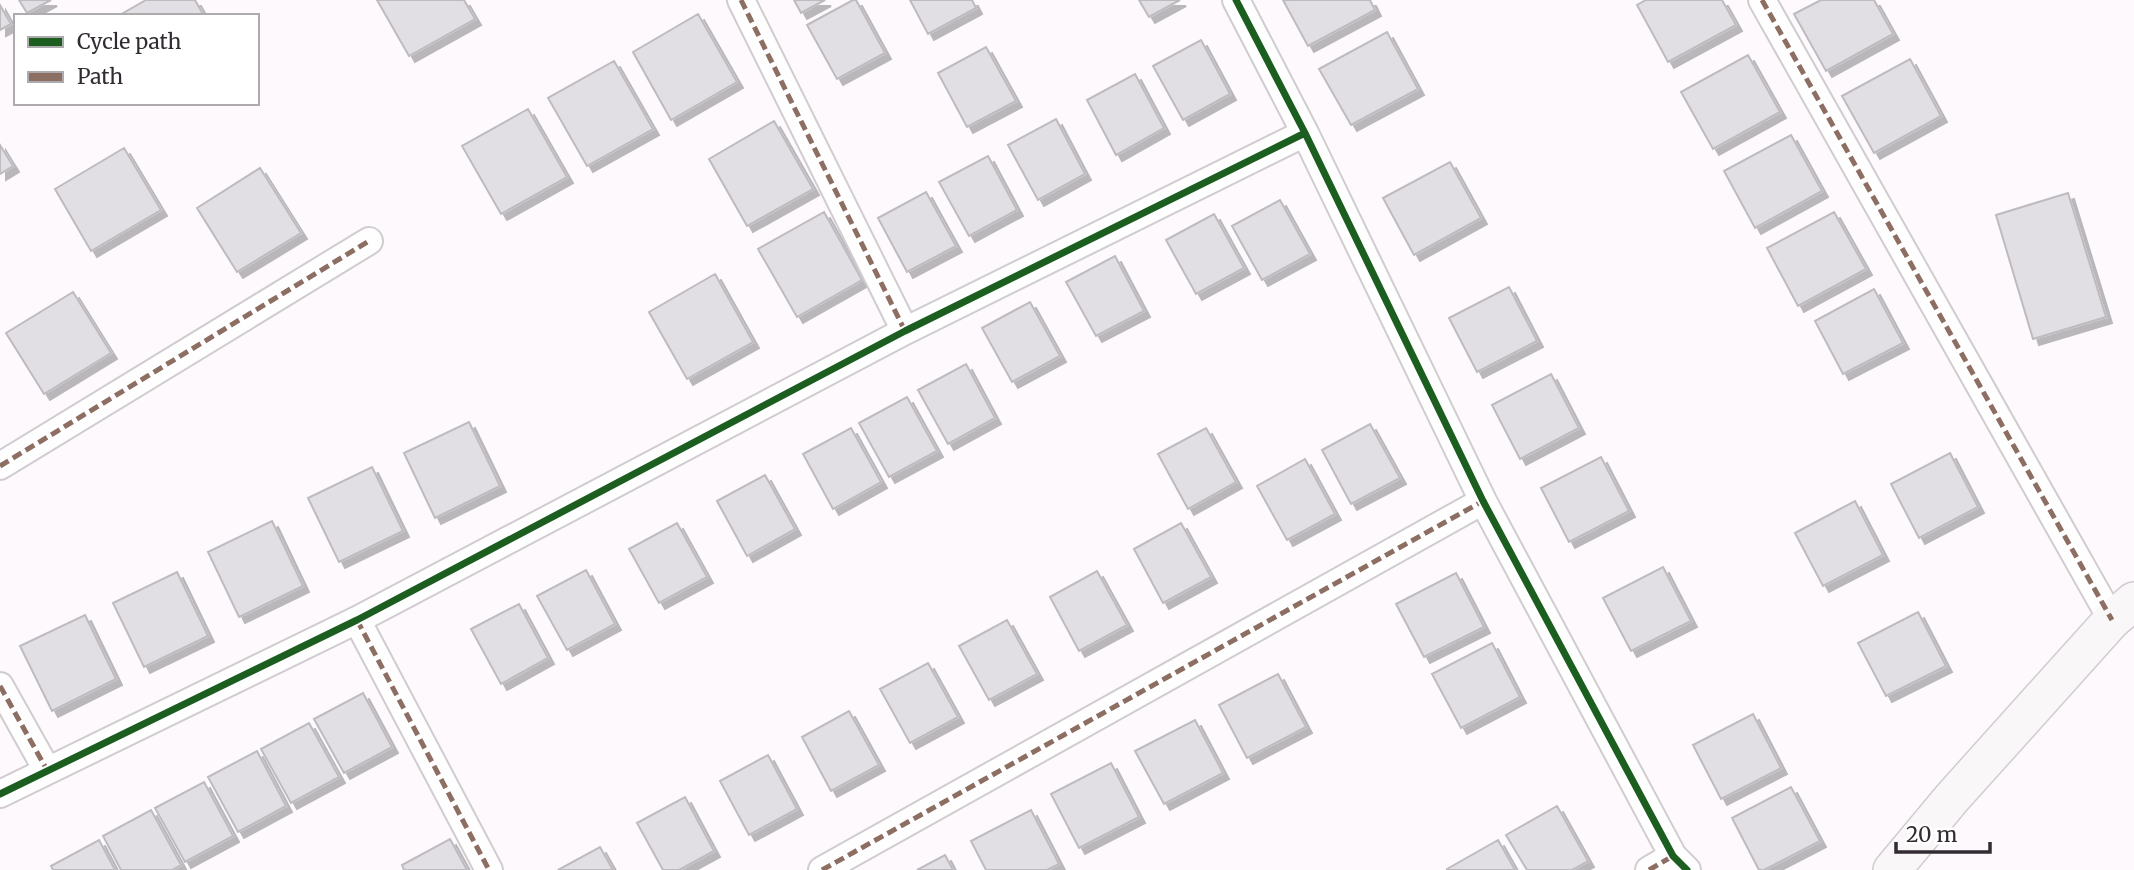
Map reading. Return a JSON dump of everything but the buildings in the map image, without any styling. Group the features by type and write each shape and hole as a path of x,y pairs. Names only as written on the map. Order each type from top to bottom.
{"main road":[{"path":"1892,870 1952,798 2123,610"}],"street":[{"path":"741,0 905,331"},
{"path":"1236,0 1305,133 1483,501 1680,863 1649,870"},
{"path":"1762,0 2123,610"},
{"path":"0,794 357,620 905,331 1305,133"},
{"path":"0,466 369,241"},
{"path":"821,870 1483,501"},
{"path":"357,620 489,870"},
{"path":"0,686 47,770"}],"marked path":[{"path":"741,0 905,331"},
{"path":"1762,0 2112,620"},
{"path":"0,466 369,241"},
{"path":"822,870 1483,501"},
{"path":"357,620 489,870"},
{"path":"0,686 47,770"},
{"path":"1649,870 1673,856"}],"cycle path":[{"path":"1236,0 1305,133 1483,501 1673,856 1687,870"},
{"path":"0,794 357,620 905,331 1305,133"}]}
